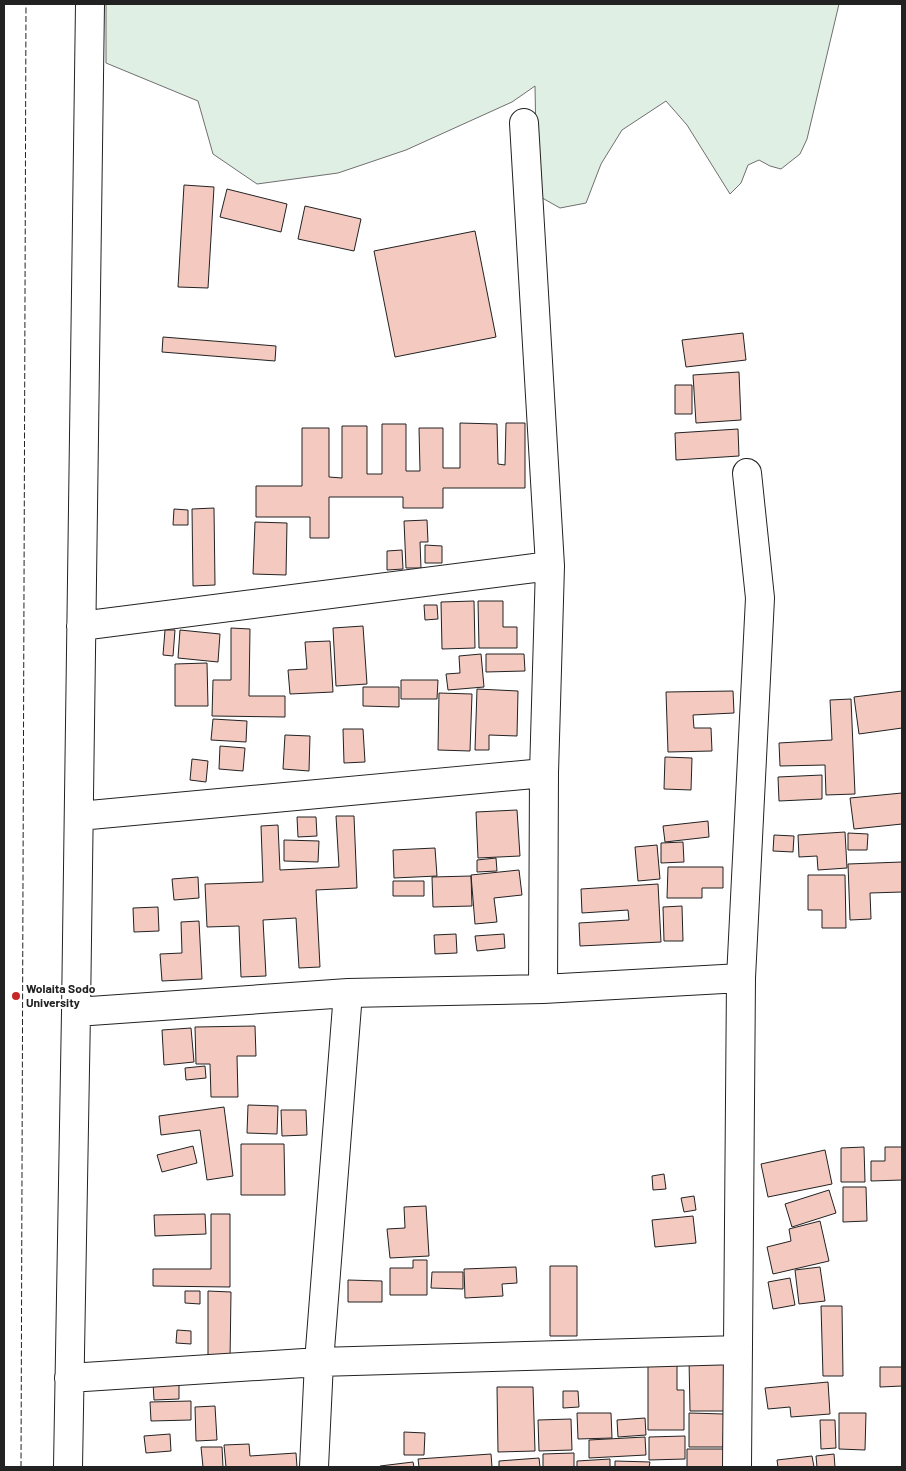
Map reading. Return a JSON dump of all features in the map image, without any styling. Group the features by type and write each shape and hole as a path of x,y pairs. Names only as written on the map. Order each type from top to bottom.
{"street":[{"path":"68,1467 90,4"},
{"path":"524,123 550,566 544,773 543,989"},
{"path":"737,1467 741,978 760,598 748,473"},
{"path":"81,626 550,566"},
{"path":"78,816 544,773"},
{"path":"76,1012 348,993 543,989 741,978"},
{"path":"314,1467 319,1362 348,993"},
{"path":"69,1378 319,1362 738,1350"}],"green space":[{"path":"106,4 839,4 807,139 800,154 781,169 759,160 748,165 741,183 730,194 687,125 666,101 622,130 601,164 586,203 560,208 537,195 535,86 512,102 406,150 338,173 257,184 213,154 198,101 106,63"}],"building":[{"path":"184,185 214,187 208,288 178,287"},
{"path":"227,189 287,204 281,232 220,217"},
{"path":"305,206 361,219 354,251 298,239"},
{"path":"475,231 496,337 395,357 374,251"},
{"path":"743,333 746,360 686,367 682,340"},
{"path":"163,337 276,346 275,361 162,352"},
{"path":"739,372 741,420 696,423 693,375"},
{"path":"675,385 692,385 692,414 675,414"},
{"path":"460,423 497,424 498,464 505,465 506,423 525,423 525,488 443,488 443,508 403,508 403,497 329,497 329,538 310,538 310,517 256,517 256,486 302,486 302,428 329,428 329,477 342,478 342,426 367,426 367,474 382,474 382,424 406,424 406,471 420,471 419,428 443,428 443,468 460,468"},
{"path":"738,429 739,456 676,460 675,433"},
{"path":"214,508 215,585 193,586 192,509"},
{"path":"174,509 188,510 188,525 173,525"},
{"path":"427,520 428,542 420,542 421,568 406,568 404,521"},
{"path":"255,522 287,523 286,575 253,574"},
{"path":"425,545 442,546 442,563 425,563"},
{"path":"402,550 403,569 387,570 387,551"},
{"path":"474,601 475,648 442,649 441,602"},
{"path":"478,601 503,601 503,627 517,627 517,648 479,648"},
{"path":"424,605 437,605 438,619 425,620"},
{"path":"363,626 367,684 336,686 333,628"},
{"path":"231,628 250,629 249,696 285,696 285,717 212,716 213,680 231,680"},
{"path":"165,630 175,630 173,656 163,655"},
{"path":"180,630 220,634 218,662 178,658"},
{"path":"330,641 333,692 290,694 288,670 307,669 305,642"},
{"path":"481,654 484,687 448,690 446,674 460,673 459,656"},
{"path":"486,654 524,654 525,671 486,672"},
{"path":"207,663 208,706 175,706 175,664"},
{"path":"401,680 438,680 437,699 401,699"},
{"path":"363,687 399,687 399,707 363,706"},
{"path":"477,689 518,691 517,736 489,735 489,750 475,750"},
{"path":"733,691 734,713 693,715 694,728 711,728 712,751 668,752 666,692"},
{"path":"902,691 902,728 859,734 854,697"},
{"path":"439,693 472,694 470,751 438,750"},
{"path":"851,699 855,794 826,795 825,765 780,766 779,743 832,740 830,700"},
{"path":"213,719 247,721 246,742 211,740"},
{"path":"343,729 363,729 365,762 344,763"},
{"path":"285,735 310,736 309,771 283,769"},
{"path":"220,746 245,748 243,771 219,769"},
{"path":"665,757 692,758 691,790 664,789"},
{"path":"192,759 208,761 206,782 190,780"},
{"path":"822,775 822,799 779,801 778,777"},
{"path":"902,793 902,824 854,829 850,798"},
{"path":"517,810 520,856 478,858 476,812"},
{"path":"336,816 354,816 357,888 316,890 320,967 299,968 296,918 263,920 266,976 241,977 239,926 207,927 205,884 263,882 261,826 278,825 280,870 339,867"},
{"path":"297,817 316,817 317,836 298,837"},
{"path":"708,821 709,837 665,842 663,826"},
{"path":"845,832 847,868 818,870 817,856 799,857 798,835"},
{"path":"848,833 868,834 867,850 848,850"},
{"path":"774,835 794,836 793,852 773,851"},
{"path":"284,840 319,841 318,862 284,861"},
{"path":"683,842 684,862 661,863 661,843"},
{"path":"657,845 660,879 638,881 635,847"},
{"path":"435,848 437,876 394,878 393,850"},
{"path":"496,858 497,871 477,872 477,860"},
{"path":"902,862 902,892 870,893 871,919 850,920 848,864"},
{"path":"668,867 723,867 723,888 702,888 702,898 667,898"},
{"path":"519,870 522,895 494,898 497,922 475,924 471,875"},
{"path":"808,875 845,875 846,928 822,928 822,910 808,910"},
{"path":"471,876 472,906 433,907 432,877"},
{"path":"198,877 199,898 174,900 172,879"},
{"path":"393,881 424,881 424,896 393,896"},
{"path":"658,884 661,942 580,946 579,923 629,920 628,910 582,913 581,889"},
{"path":"682,906 683,941 664,941 663,907"},
{"path":"158,907 159,931 134,932 133,908"},
{"path":"199,921 202,979 162,981 160,954 182,953 181,922"},
{"path":"456,934 457,953 435,954 434,935"},
{"path":"504,934 505,948 477,951 475,936"},
{"path":"255,1026 256,1056 237,1056 238,1097 211,1097 210,1064 196,1064 195,1027"},
{"path":"191,1028 194,1062 164,1065 162,1030"},
{"path":"205,1066 206,1078 186,1080 185,1068"},
{"path":"248,1105 278,1106 277,1134 247,1133"},
{"path":"224,1107 233,1176 207,1180 200,1130 161,1135 159,1116"},
{"path":"281,1110 306,1110 307,1135 282,1136"},
{"path":"241,1144 284,1144 285,1195 241,1195"},
{"path":"193,1146 197,1163 162,1172 157,1155"},
{"path":"864,1147 865,1182 841,1182 841,1148"},
{"path":"885,1147 902,1147 902,1180 871,1181 871,1161 885,1161"},
{"path":"825,1150 832,1184 768,1197 761,1164"},
{"path":"664,1174 666,1189 653,1190 652,1176"},
{"path":"843,1187 866,1187 867,1221 843,1222"},
{"path":"829,1190 836,1213 792,1227 785,1204"},
{"path":"694,1196 696,1210 684,1212 681,1198"},
{"path":"426,1206 429,1256 390,1258 387,1229 405,1228 404,1207"},
{"path":"205,1214 206,1234 155,1236 154,1215"},
{"path":"211,1214 230,1214 230,1287 153,1286 153,1269 211,1269"},
{"path":"693,1216 696,1243 655,1247 652,1220"},
{"path":"820,1221 829,1261 773,1274 767,1247 791,1241 789,1229"},
{"path":"413,1260 427,1260 427,1295 390,1295 390,1268 413,1268"},
{"path":"550,1266 577,1266 577,1336 550,1336"},
{"path":"516,1267 517,1283 502,1284 503,1296 465,1298 464,1269"},
{"path":"820,1267 825,1301 799,1304 795,1270"},
{"path":"432,1272 463,1272 463,1289 431,1288"},
{"path":"790,1278 795,1305 773,1309 768,1282"},
{"path":"348,1280 382,1281 382,1302 348,1302"},
{"path":"185,1291 200,1291 200,1304 185,1303"},
{"path":"208,1291 231,1292 230,1361 208,1361"},
{"path":"821,1306 842,1306 843,1376 823,1376"},
{"path":"177,1330 191,1331 191,1344 176,1343"},
{"path":"648,1359 677,1359 677,1390 684,1390 684,1430 648,1430"},
{"path":"689,1359 724,1359 724,1411 690,1411"},
{"path":"880,1367 902,1367 902,1386 880,1387"},
{"path":"828,1382 830,1414 791,1417 790,1407 768,1409 765,1388"},
{"path":"153,1383 179,1383 179,1399 154,1400"},
{"path":"497,1387 533,1387 535,1451 498,1452"},
{"path":"563,1391 578,1391 579,1407 563,1408"},
{"path":"191,1401 191,1420 151,1421 150,1402"},
{"path":"215,1406 217,1440 196,1441 195,1407"},
{"path":"577,1413 611,1413 612,1438 578,1439"},
{"path":"689,1413 724,1414 723,1447 689,1447"},
{"path":"839,1413 866,1413 865,1450 839,1449"},
{"path":"645,1418 646,1435 618,1437 617,1420"},
{"path":"571,1419 572,1450 539,1451 538,1420"},
{"path":"820,1420 835,1420 836,1448 821,1449"},
{"path":"404,1432 425,1433 424,1455 404,1455"},
{"path":"170,1434 171,1451 146,1453 144,1436"},
{"path":"685,1436 685,1459 649,1460 649,1437"},
{"path":"645,1437 646,1455 589,1458 589,1440"},
{"path":"249,1444 250,1456 296,1453 297,1467 226,1467 224,1445"},
{"path":"201,1447 222,1447 223,1467 203,1467"},
{"path":"687,1449 725,1449 725,1467 687,1467"},
{"path":"574,1453 574,1467 543,1467 543,1454"},
{"path":"491,1454 492,1467 419,1467 418,1459"},
{"path":"834,1454 835,1467 817,1467 816,1456"},
{"path":"812,1456 814,1467 778,1467 777,1460"},
{"path":"539,1458 540,1467 499,1467 499,1461"},
{"path":"610,1459 610,1467 577,1467 577,1461"},
{"path":"615,1461 650,1462 649,1467 615,1467"},
{"path":"413,1462 414,1467 380,1467 380,1466"}],"fence":[{"path":"21,1467 26,4"}],"place":[{"name":"Wolaita Sodo University","path":"16,996"}]}
